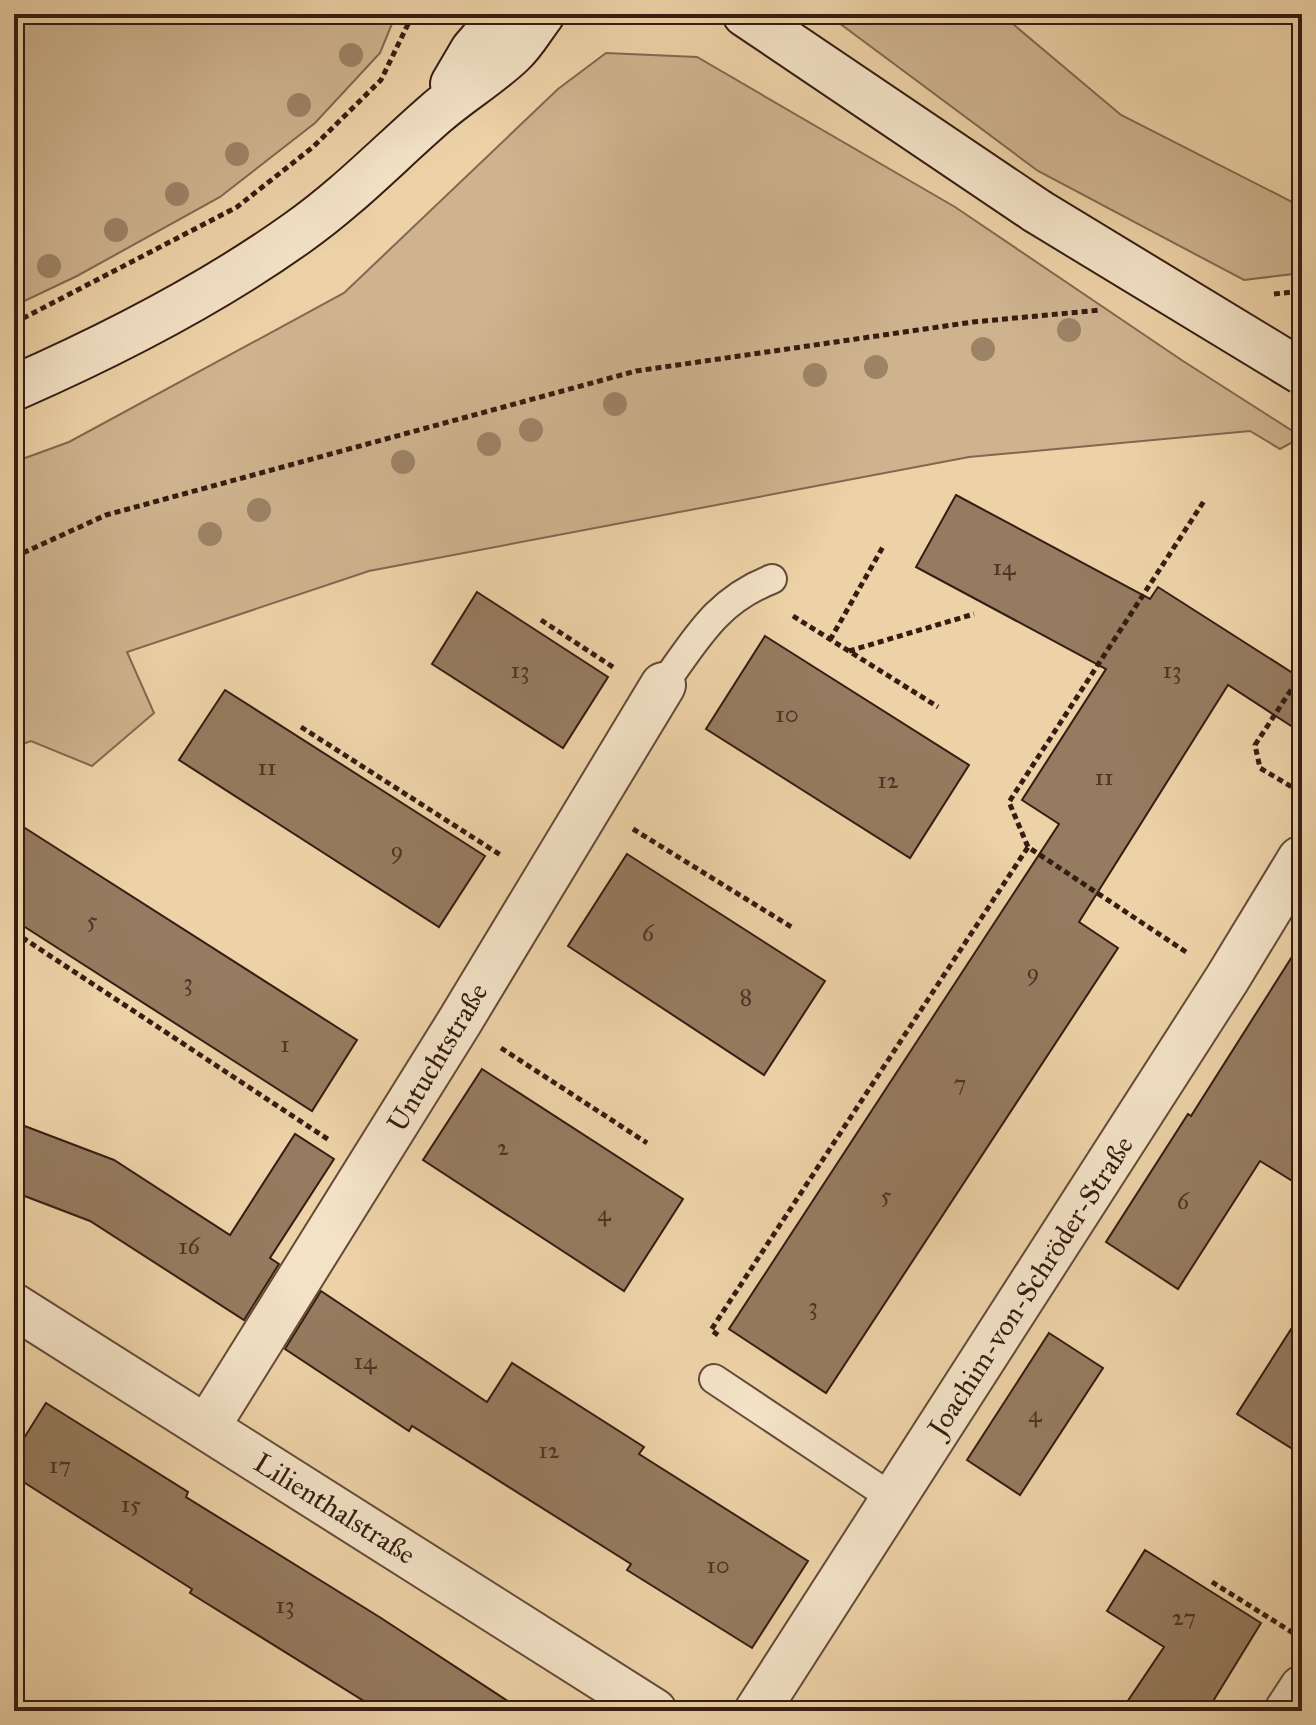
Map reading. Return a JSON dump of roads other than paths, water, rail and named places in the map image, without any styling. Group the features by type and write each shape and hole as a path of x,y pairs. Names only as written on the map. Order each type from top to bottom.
{"street":[{"path":"436,113 474,32 504,14"},
{"path":"14,388 155,320 298,233 370,175 436,113 514,52 542,14"},
{"path":"745,14 1037,211 1302,372"},
{"name":"Untuchtstraße","path":"207,1427 460,1021 663,685"},
{"name":"Joachim-von-Schröder-Straße","path":"757,1711 1227,979 1301,857"},
{"name":"Lilienthalstraße","path":"14,1306 654,1711"},
{"path":"1287,1711 1302,1688"}],"lane":[{"path":"663,685 717,611 747,589 772,579"},
{"path":"714,1379 894,1499"}]}
